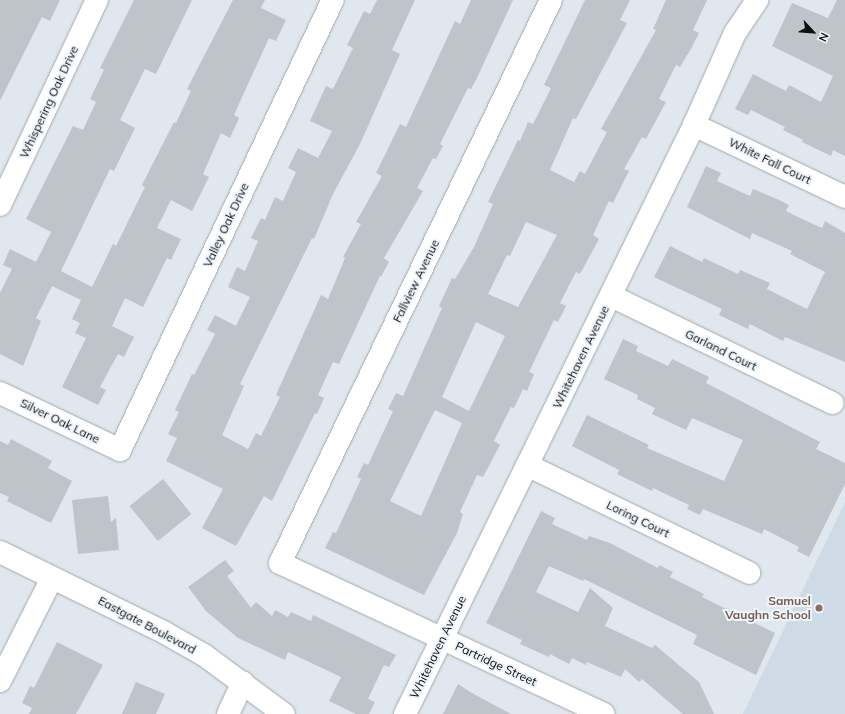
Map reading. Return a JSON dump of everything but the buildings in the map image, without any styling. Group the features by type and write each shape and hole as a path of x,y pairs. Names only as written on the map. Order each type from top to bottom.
{"street":[{"name":"Whispering Oak Drive","path":"0,205 97,0"},
{"name":"Valley Oak Drive","path":"120,450 333,0"},
{"name":"Fallview Avenue","path":"280,563 551,0"},
{"name":"Whitehaven Avenue","path":"405,714 694,125 735,33 758,0"},
{"name":"White Fall Court","path":"694,125 845,197"},
{"name":"Garland Court","path":"611,296 832,403"},
{"name":"Silver Oak Lane","path":"0,392 120,450"},
{"name":"Loring Court","path":"528,465 749,573"},
{"name":"Eastgate Boulevard","path":"0,552 165,633 243,682 284,714"},
{"name":"Partridge Street","path":"280,563 604,714"},
{"path":"0,681 52,578"},
{"path":"228,714 243,682"}],"shaded area":[{"name":"Samuel Vaughn School","path":"845,502 845,714 743,714"}],"place":[{"name":"Samuel Vaughn School","path":"819,608"}]}
